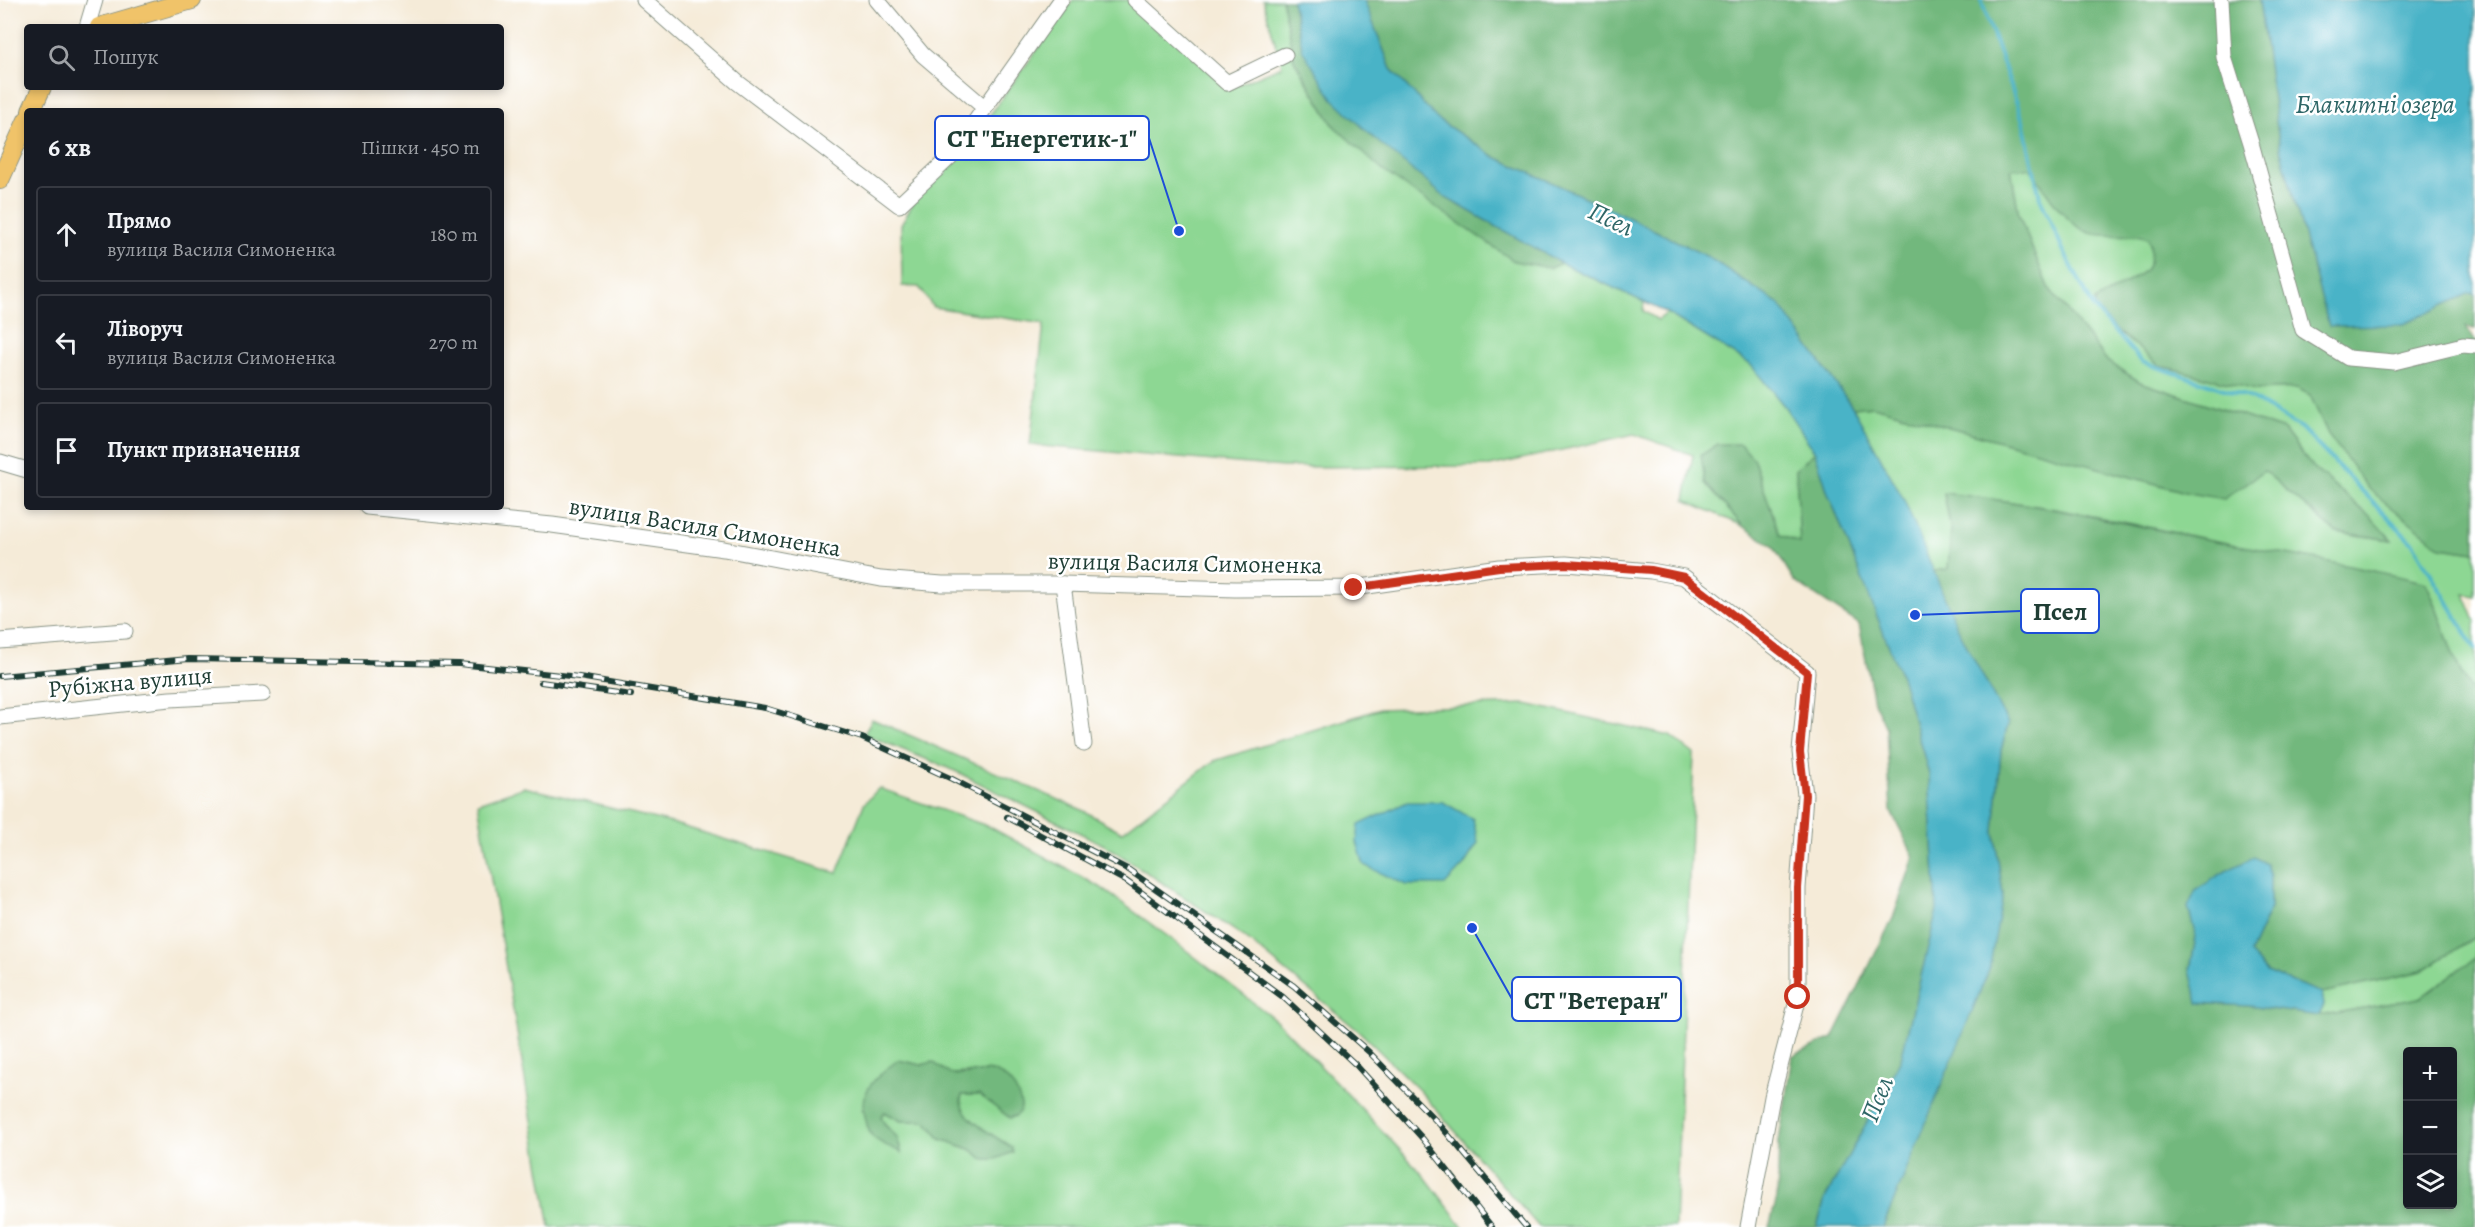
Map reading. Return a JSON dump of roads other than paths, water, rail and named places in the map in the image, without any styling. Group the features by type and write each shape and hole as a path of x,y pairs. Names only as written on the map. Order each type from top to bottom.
{"main road":[{"path":"109,24 192,0"},
{"path":"32,108 41,90"},
{"path":"0,180 24,127"}],"street":[{"path":"88,24 95,0"},
{"path":"644,0 738,82 899,205 950,157 1061,0"},
{"path":"877,0 923,55 986,108"},
{"path":"1135,0 1227,83 1285,55"},
{"path":"2221,0 2224,57 2251,143 2303,330 2348,358 2394,362 2463,345 2475,346"},
{"path":"0,462 24,469"},
{"name":"вулиця Василя Симоненка","path":"398,510 552,525 724,549 881,579 942,584 1063,584 1235,589 1354,588 1499,567 1566,564 1651,570 1684,577 1807,672 1800,752 1805,795 1798,888 1798,997 1772,1097 1748,1227"},
{"path":"1063,584 1084,744"},
{"path":"0,641 125,631"},
{"name":"Рубіжна вулиця","path":"0,717 170,699 264,694"}],"water":[{"name":"Псел","path":"1292,0 1364,0 1391,69 1437,119 1495,157 1620,213 1708,257 1779,304 1853,408 1904,500 1957,627 2008,724 2001,750 1994,831 2003,895 1989,970 1883,1227 1817,1227 1825,1199 1901,1059 1937,910 1929,774 1902,679 1828,493 1815,452 1785,407 1750,364 1667,313 1561,263 1446,198 1376,140 1333,99 1303,51"},
{"name":"Блакитні озера","path":"2259,0 2475,0 2475,294 2470,293 2402,325 2329,326 2280,148"},
{"path":"1407,802 1443,802 1473,819 1478,843 1464,865 1445,885 1406,885 1364,865 1357,842 1359,825"},
{"path":"2254,857 2266,864 2270,875 2270,909 2250,953 2266,972 2322,993 2324,1005 2319,1016 2249,1006 2198,1003 2190,970 2196,937 2188,907 2196,890"}],"waterway":[{"path":"1981,0 2023,121 2040,198 2064,252 2094,308 2142,362 2251,398 2301,428 2412,542 2475,648"}],"railway":[{"path":"0,676 189,659 459,664 579,677 765,708 862,738 952,779 1129,870 1294,986 1369,1052 1440,1125 1526,1227"},
{"path":"541,682 631,695"},
{"path":"1007,817 1126,881 1283,997 1356,1065 1423,1139 1492,1227"}],"place":[{"name":"СТ \"Енергетик-1\"","path":"1179,231"},
{"name":"Псел","path":"1915,615"},
{"name":"СТ \"Ветеран\"","path":"1472,928"}]}
